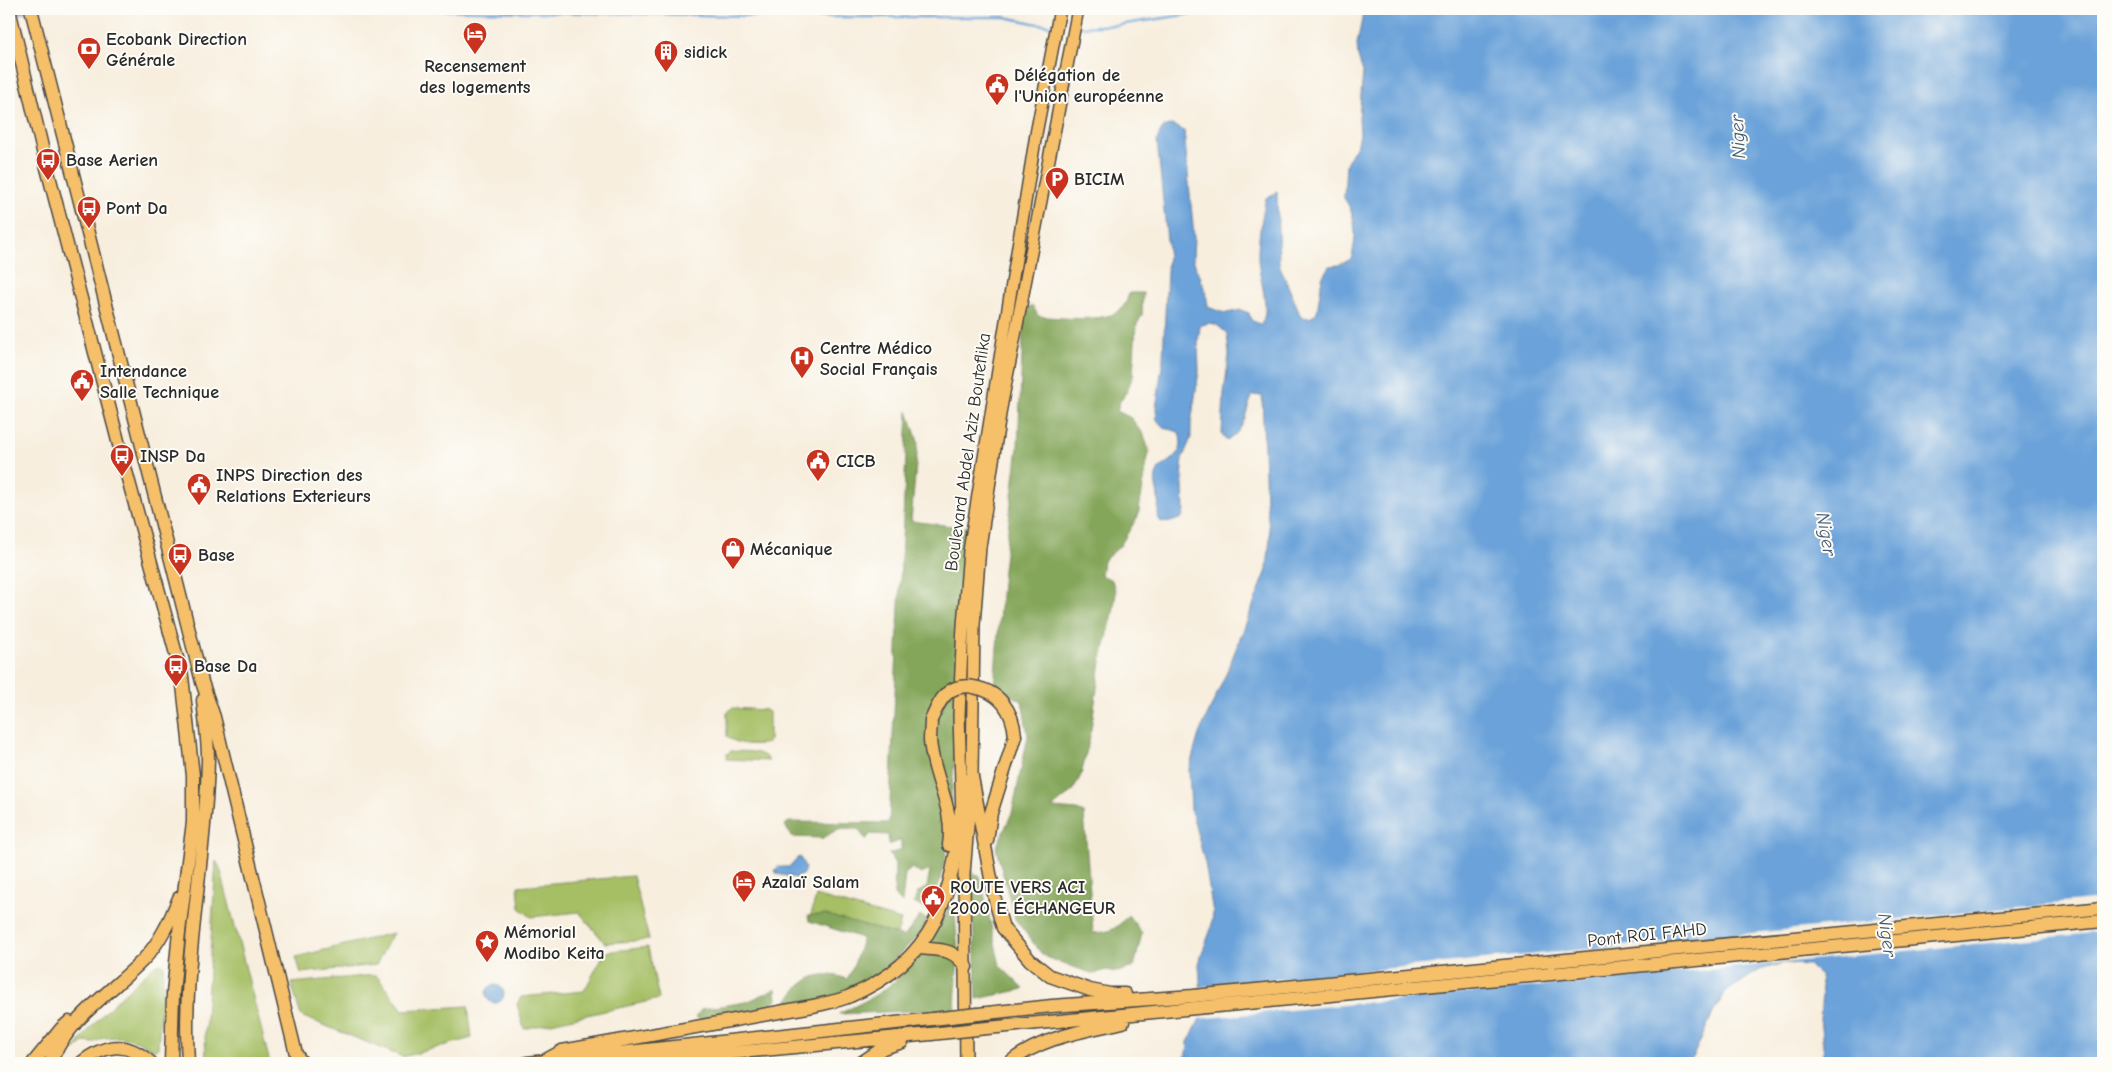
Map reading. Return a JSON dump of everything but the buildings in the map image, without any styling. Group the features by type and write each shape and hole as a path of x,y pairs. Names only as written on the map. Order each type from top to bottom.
{"highway":[{"path":"9,9 124,464 182,676 193,776 194,822 176,967 171,1063"},
{"path":"33,14 202,682 214,717 296,1054 302,1063"},
{"path":"188,1063 186,1028 187,990 194,903 204,830 208,759 202,682"},
{"path":"871,986 922,935 936,906 946,869 951,835 944,790 930,742 931,720 939,703 951,690 968,686 986,689 998,697 1008,708 1014,724 1015,736 991,813 986,856"},
{"path":"972,777 995,900 1004,928 1030,960 1050,976 1090,990 1110,994 1177,997 1194,1003"},
{"path":"544,1061 562,1050 813,1006 850,997 884,979 919,948 938,916 949,889 955,860 961,810"},
{"path":"50,1063 70,1030 92,1006 143,960 160,939 187,881"},
{"name":"Pont ROI FAHD","path":"1194,1003 2103,908"},
{"path":"1009,1063 1022,1052 1045,1042 1078,1032 1170,1011 1194,1003 2103,921"},
{"path":"919,948 953,952 966,967"},
{"path":"527,1063 1052,1006 1177,997"},
{"path":"34,1063 61,1029 92,1006"},
{"path":"626,1063 1170,1011"},
{"path":"861,1063 882,1048 929,1034"},
{"path":"81,1063 98,1051 115,1046 143,1055 151,1063"}],"main road":[{"name":"Boulevard Abdel Aziz Bouteflika","path":"965,855 961,810 960,706 963,625 969,551 998,359 1050,57 1060,10"},
{"name":"Boulevard Abdel Aziz Bouteflika","path":"965,855 972,777 974,625 980,547 1001,408 1078,11"},
{"path":"965,855 966,1063"}],"green space":[{"path":"1129,293 1143,293 1142,315 1136,326 1133,375 1117,411 1131,418 1144,435 1149,451 1138,516 1120,546 1103,561 1101,575 1112,580 1116,593 1113,614 1101,661 1090,736 1081,775 1073,791 1052,808 1077,810 1084,813 1093,933 1113,929 1128,915 1142,933 1134,967 1117,972 1106,970 1094,974 1048,958 1041,953 1015,919 996,848 1012,813 1028,736 1022,701 994,686 1003,570 1018,447 1024,308 1033,306 1038,316 1056,318 1101,317 1119,310 1125,304"},
{"path":"908,411 918,442 911,521 968,528 954,766 946,854 933,908 925,909 914,903 917,893 927,887 930,870 921,874 912,868 905,874 902,903 894,895 895,864 889,854 901,850 901,840 889,845 888,835 870,834 866,840 858,829 838,829 823,838 791,837 785,825 789,822 889,823"},
{"path":"732,708 765,710 769,712 768,743 746,744 735,741 727,736 727,713"},
{"path":"731,751 757,753 766,757 769,761 726,759 727,754"},
{"path":"216,861 220,868 270,1063 206,1063 205,1033"},
{"path":"971,872 980,876 1000,966 1024,989 977,999"},
{"path":"633,876 649,940 605,943 579,912 531,917 520,908 518,886"},
{"path":"816,896 901,920 895,942 810,918"},
{"path":"954,900 958,953 955,1009 839,1014 878,994 892,984 922,951"},
{"path":"824,914 904,937 920,916 927,919 922,932 872,981 849,992 796,1008 787,1001 800,986 813,977 820,975 837,976 847,979 858,954 862,938 809,921 808,916"},
{"path":"393,933 376,965 301,973 296,957"},
{"path":"648,947 659,999 524,1029 517,1004 521,997 584,991 605,952"},
{"path":"161,963 164,966 158,1048 154,1050 138,1041 121,1037 103,1038 93,1043 84,1042 73,1051 91,1027 111,1006 155,965"},
{"path":"376,975 403,1010 468,1006 472,1038 403,1057 301,1016 291,983"},
{"path":"776,989 777,1000 764,1009 700,1020 696,1017 702,1009 746,1002"},
{"path":"826,1057 826,1063 705,1063"}],"water":[{"name":"Niger","path":"1364,9 2103,9 2103,1063 1825,1063 1820,1019 1822,993 1820,976 1809,965 1784,963 1760,970 1726,992 1713,1013 1690,1063 1186,1063 1188,1042 1202,1015 1199,964 1211,929 1213,913 1205,863 1191,810 1189,769 1199,734 1226,674 1267,570 1270,536 1266,502 1262,396 1253,395 1242,426 1227,441 1222,434 1224,393 1229,355 1227,334 1218,326 1208,323 1200,326 1198,342 1199,371 1191,423 1191,438 1182,459 1184,511 1182,518 1166,523 1158,519 1156,476 1163,466 1177,455 1181,442 1179,432 1164,428 1157,420 1156,409 1163,359 1168,250 1157,141 1164,127 1170,125 1184,131 1194,236 1193,259 1206,293 1208,307 1227,313 1241,310 1249,313 1251,320 1259,324 1262,323 1265,300 1259,265 1259,235 1266,198 1277,192 1279,264 1301,317 1310,318 1317,312 1322,278 1329,266 1339,265 1351,259 1353,251 1355,236 1354,220 1344,198 1346,164 1358,143 1360,134 1359,118 1363,72 1358,57 1357,44"},
{"path":"800,857 805,868 803,874 796,878 777,874 775,870 778,867 789,867"},
{"path":"491,985 499,985 504,990 502,1001 491,1003 486,998 486,990"}],"pier":[{"path":"2103,899 2103,932 1197,1019 1199,1014 1198,987"}],"waterway":[{"path":"9,12 21,9"},
{"path":"373,9 802,17 1005,17 1053,26"},
{"path":"1079,27 1118,25 1224,9"},
{"path":"1184,1063 1186,1055"}],"place":[{"name":"Recensement des logements","path":"475,55"},
{"name":"Ecobank Direction Générale","path":"89,70"},
{"name":"sidick","path":"666,73"},
{"name":"Délégation de l'Union européenne","path":"997,106"},
{"name":"Base Aerien","path":"48,181"},
{"name":"BICIM","path":"1057,200"},
{"name":"Pont Da","path":"89,229"},
{"name":"Centre Médico Social Français","path":"802,379"},
{"name":"Intendance Salle Technique","path":"82,402"},
{"name":"INSP Da","path":"122,477"},
{"name":"CICB","path":"818,482"},
{"name":"INPS Direction des Relations Exterieurs","path":"199,506"},
{"name":"Mécanique","path":"733,570"},
{"name":"Base","path":"180,576"},
{"name":"Base Da","path":"176,687"},
{"name":"Azalaï Salam","path":"744,903"},
{"name":"ROUTE VERS ACI 2000 E ÉCHANGEUR","path":"933,918"},
{"name":"Mémorial Modibo Keita","path":"487,963"}]}
